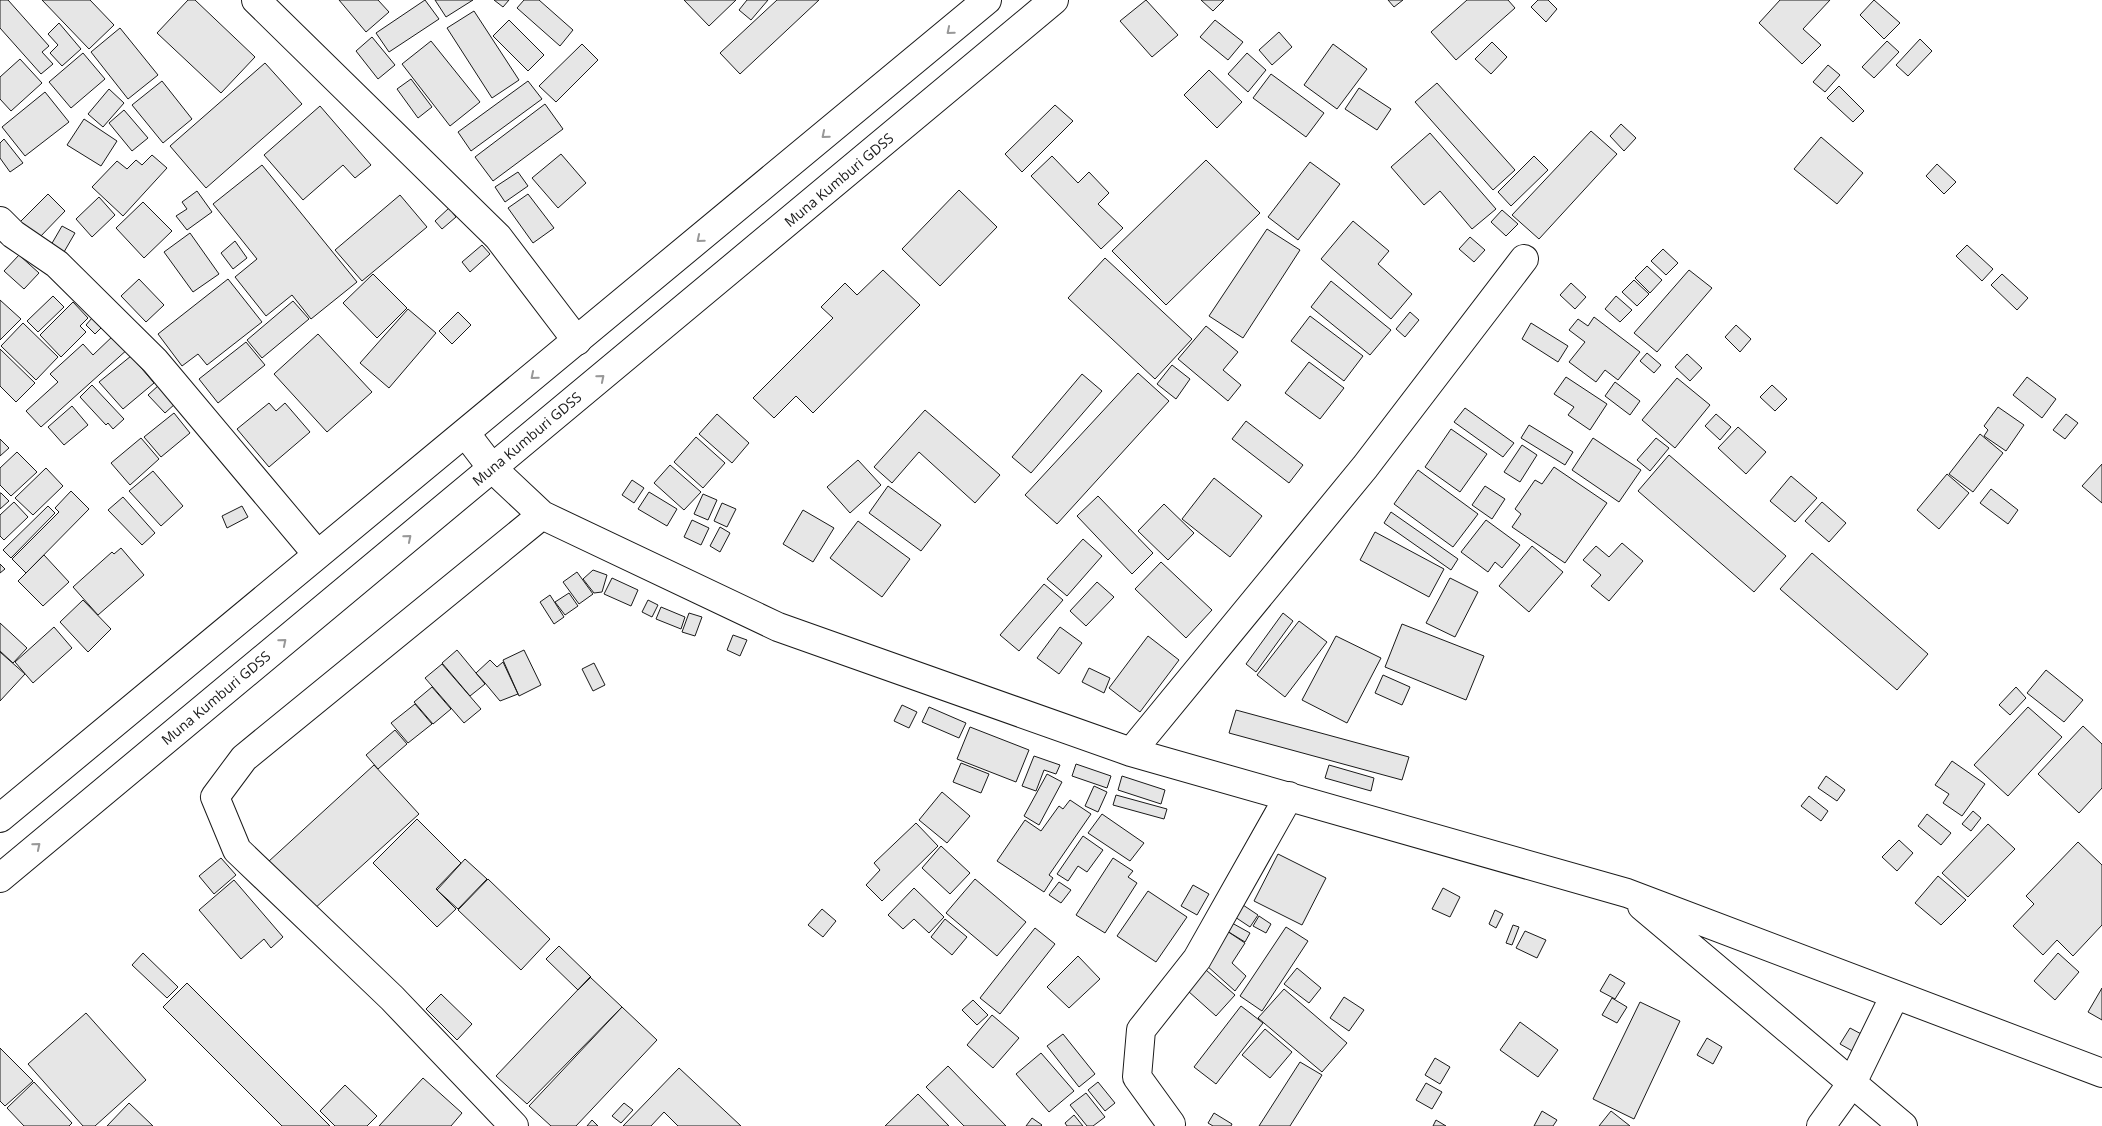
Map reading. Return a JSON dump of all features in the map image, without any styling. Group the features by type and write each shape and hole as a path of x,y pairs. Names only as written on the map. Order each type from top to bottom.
{"main road":[{"path":"256,0 498,237 577,341"},
{"path":"0,818 317,554 466,434 987,0"},
{"name":"Muna Kumburi GDSS","path":"0,878 1054,0"},
{"path":"0,221 13,234 57,264 155,361 317,554"},
{"path":"1131,752 1365,467 1524,260"},
{"path":"466,434 492,468 542,515 778,627 1131,752 1626,893 2102,1073"},
{"path":"514,1126 392,998 237,850 215,796 244,758 542,515"},
{"path":"1171,1124 1137,1078 1141,1030 1197,959 1289,796"},
{"path":"1626,893 1903,1126"},
{"path":"1821,1126 1852,1083 1895,995"}],"building":[{"path":"0,0 8,0 49,46 42,52 53,64 41,74 0,28"},
{"path":"42,0 90,0 114,25 89,49"},
{"path":"188,0 195,0 255,57 221,93 157,33"},
{"path":"339,0 378,0 389,12 366,32"},
{"path":"425,0 439,19 389,52 376,33"},
{"path":"435,0 473,0 446,17"},
{"path":"494,0 509,0 503,7"},
{"path":"524,0 539,0 573,30 560,46 517,8"},
{"path":"684,0 736,0 709,26"},
{"path":"747,0 768,0 751,20 739,10"},
{"path":"777,0 819,0 740,74 720,53"},
{"path":"1146,0 1178,35 1152,57 1120,21"},
{"path":"1201,0 1224,0 1213,11"},
{"path":"1388,0 1403,0 1394,7"},
{"path":"1467,0 1508,0 1515,8 1456,60 1431,32"},
{"path":"1538,0 1548,0 1557,9 1546,22 1531,7"},
{"path":"1780,0 1830,0 1803,29 1821,45 1802,64 1759,23"},
{"path":"1874,0 1900,23 1884,39 1860,15"},
{"path":"474,11 519,80 492,98 447,28"},
{"path":"509,20 544,55 528,71 493,36"},
{"path":"1215,20 1243,42 1228,60 1200,37"},
{"path":"59,23 81,49 62,66 50,53 58,45 48,34"},
{"path":"120,28 158,75 128,99 91,52"},
{"path":"1279,32 1292,47 1272,65 1259,50"},
{"path":"372,37 395,65 378,79 356,51"},
{"path":"1920,39 1932,51 1908,76 1896,65"},
{"path":"431,41 480,102 450,126 402,64"},
{"path":"1887,41 1899,52 1874,78 1862,67"},
{"path":"1492,42 1507,57 1491,74 1475,59"},
{"path":"582,44 598,60 556,102 539,86"},
{"path":"1333,44 1367,69 1337,109 1304,85"},
{"path":"83,53 105,79 71,108 49,82"},
{"path":"1247,53 1266,70 1248,92 1228,74"},
{"path":"20,59 42,83 11,111 0,99 0,77"},
{"path":"265,63 302,104 206,188 170,146"},
{"path":"1828,65 1840,75 1825,92 1813,82"},
{"path":"1209,70 1242,102 1217,128 1184,95"},
{"path":"1271,74 1324,113 1306,137 1253,98"},
{"path":"411,79 432,107 418,118 397,89"},
{"path":"162,81 192,119 163,143 132,105"},
{"path":"528,81 542,99 471,151 458,132"},
{"path":"1437,83 1515,170 1493,190 1415,102"},
{"path":"1839,86 1864,111 1853,122 1827,98"},
{"path":"1359,88 1391,109 1377,130 1345,109"},
{"path":"109,89 124,103 103,127 88,114"},
{"path":"45,92 69,122 25,156 2,127"},
{"path":"545,104 563,129 493,181 475,157"},
{"path":"1055,105 1073,121 1022,172 1005,154"},
{"path":"320,106 371,165 355,178 343,165 303,200 264,155"},
{"path":"124,110 148,138 132,151 109,123"},
{"path":"84,119 117,141 101,166 67,145"},
{"path":"1621,124 1636,138 1624,151 1610,136"},
{"path":"1591,131 1617,154 1539,239 1512,215"},
{"path":"1430,133 1496,209 1472,229 1440,191 1424,205 1391,167"},
{"path":"1821,137 1863,173 1837,204 1794,169"},
{"path":"4,139 23,163 10,172 0,158 0,143"},
{"path":"561,154 586,183 558,208 532,178"},
{"path":"152,155 167,168 123,216 92,187 117,161 127,169 136,160 142,165"},
{"path":"1052,156 1078,183 1089,172 1109,193 1098,204 1123,228 1101,249 1031,176"},
{"path":"1534,156 1548,170 1511,206 1498,192"},
{"path":"1206,160 1260,213 1166,305 1112,251"},
{"path":"1310,162 1340,184 1298,240 1268,217"},
{"path":"1937,164 1956,182 1944,194 1926,176"},
{"path":"262,165 357,282 311,319 292,295 266,316 235,277 257,259 213,204"},
{"path":"518,172 528,186 505,202 495,187"},
{"path":"959,190 997,227 940,286 902,249"},
{"path":"197,191 212,212 187,230 176,216 187,209 182,202"},
{"path":"48,194 65,211 38,239 20,222"},
{"path":"528,194 554,228 533,243 508,208"},
{"path":"400,195 427,227 362,281 335,250"},
{"path":"99,197 115,215 92,237 76,219"},
{"path":"143,202 172,231 144,258 116,228"},
{"path":"449,208 456,217 442,229 435,221"},
{"path":"1502,210 1518,224 1506,236 1491,222"},
{"path":"1353,221 1389,251 1378,264 1412,294 1391,319 1321,259"},
{"path":"62,226 75,233 64,252 51,245"},
{"path":"1267,229 1300,250 1243,338 1209,316"},
{"path":"190,233 219,274 193,292 164,252"},
{"path":"1470,237 1485,250 1474,262 1459,249"},
{"path":"235,241 247,258 233,269 221,253"},
{"path":"482,245 490,254 470,272 462,262"},
{"path":"1967,245 1993,269 1982,281 1956,256"},
{"path":"1663,249 1678,263 1666,275 1651,261"},
{"path":"19,255 39,273 24,289 4,271"},
{"path":"1105,258 1192,339 1155,379 1068,298"},
{"path":"1647,266 1662,280 1650,293 1635,278"},
{"path":"883,270 920,305 813,413 796,396 774,418 753,398 833,318 821,307 845,283 857,295"},
{"path":"1689,270 1712,288 1657,352 1634,333"},
{"path":"373,274 407,308 377,338 343,303"},
{"path":"2002,274 2028,298 2017,310 1991,285"},
{"path":"139,279 164,305 146,322 121,296"},
{"path":"228,279 262,322 207,365 198,354 182,366 158,334"},
{"path":"1634,280 1649,294 1637,306 1622,292"},
{"path":"1331,281 1391,330 1370,355 1311,307"},
{"path":"1571,283 1586,297 1575,309 1560,295"},
{"path":"53,296 64,307 38,332 27,321"},
{"path":"1616,296 1632,310 1620,322 1605,309"},
{"path":"0,300 21,319 0,340"},
{"path":"293,301 309,319 262,358 247,340"},
{"path":"73,302 88,318 80,326 86,332 61,357 40,335"},
{"path":"408,309 436,333 389,388 360,363"},
{"path":"458,312 471,325 452,344 439,331"},
{"path":"1410,312 1419,320 1405,337 1396,329"},
{"path":"1310,316 1363,356 1344,381 1291,341"},
{"path":"1594,317 1640,352 1618,380 1605,370 1596,382 1569,362 1585,342 1569,330 1578,319 1588,326"},
{"path":"92,318 101,328 95,334 86,325"},
{"path":"23,323 58,357 36,380 1,346"},
{"path":"1531,323 1568,346 1558,362 1522,339"},
{"path":"1736,325 1751,339 1740,352 1725,337"},
{"path":"1206,326 1238,352 1223,370 1241,385 1228,401 1178,359"},
{"path":"115,334 129,348 41,427 26,411 58,382 50,374 83,344 93,355"},
{"path":"318,334 372,392 327,432 274,374"},
{"path":"246,342 265,365 218,403 199,379"},
{"path":"0,349 35,383 16,402 0,386"},
{"path":"1647,353 1661,365 1654,373 1640,361"},
{"path":"1687,354 1702,368 1690,381 1675,367"},
{"path":"131,356 154,383 123,409 99,382"},
{"path":"1309,362 1344,388 1320,419 1285,393"},
{"path":"1172,365 1190,379 1176,399 1157,384"},
{"path":"1138,373 1169,401 1057,524 1025,495"},
{"path":"1082,374 1102,391 1031,473 1012,457"},
{"path":"1566,377 1607,404 1590,430 1568,415 1574,407 1554,394"},
{"path":"2027,377 2056,399 2042,418 2013,395"},
{"path":"1677,378 1710,405 1675,448 1642,420"},
{"path":"1615,382 1640,401 1630,415 1605,396"},
{"path":"92,385 124,419 113,429 108,423 106,425 80,397"},
{"path":"159,385 176,403 165,413 148,395"},
{"path":"1772,385 1787,399 1775,411 1760,397"},
{"path":"269,403 276,411 285,403 310,432 269,467 237,429"},
{"path":"72,406 88,425 64,445 48,427"},
{"path":"1998,407 2024,425 2006,451 1984,436 1988,430 1984,426"},
{"path":"1465,408 1514,443 1503,457 1454,422"},
{"path":"925,410 1000,475 975,503 919,452 892,483 874,467"},
{"path":"174,413 190,433 161,457 144,437"},
{"path":"717,414 749,443 732,463 699,434"},
{"path":"1716,414 1731,427 1720,440 1705,426"},
{"path":"2066,414 2078,423 2065,439 2053,430"},
{"path":"1246,421 1303,465 1289,483 1232,439"},
{"path":"1529,425 1573,452 1565,465 1521,438"},
{"path":"1738,427 1766,452 1746,474 1718,448"},
{"path":"1451,429 1487,454 1460,492 1425,467"},
{"path":"1980,434 2003,453 1973,492 1949,474"},
{"path":"696,437 725,463 703,488 674,462"},
{"path":"141,438 159,459 130,485 111,463"},
{"path":"1593,438 1641,470 1619,502 1572,470"},
{"path":"1656,438 1669,448 1650,471 1637,460"},
{"path":"0,439 9,448 0,456"},
{"path":"1522,445 1537,455 1520,482 1504,472"},
{"path":"17,452 37,472 11,496 0,485 0,468"},
{"path":"1669,455 1786,556 1754,592 1638,491"},
{"path":"858,460 881,485 850,513 827,487"},
{"path":"2102,464 2102,503 2082,486"},
{"path":"670,465 701,492 684,510 654,483"},
{"path":"1554,467 1607,503 1565,563 1512,527 1521,514 1515,509 1535,480 1542,484"},
{"path":"46,468 63,486 33,515 15,498"},
{"path":"1418,470 1478,514 1453,547 1394,504"},
{"path":"153,471 183,506 161,526 129,491"},
{"path":"1947,474 1969,493 1939,529 1917,510"},
{"path":"1791,476 1817,498 1795,522 1770,501"},
{"path":"1214,478 1262,516 1230,557 1182,519"},
{"path":"632,480 644,488 634,503 622,495"},
{"path":"888,486 941,525 921,551 869,513"},
{"path":"1485,486 1505,499 1492,519 1472,505"},
{"path":"1991,489 2018,510 2008,524 1980,503"},
{"path":"71,491 89,509 26,573 12,559 59,512 55,508"},
{"path":"649,492 677,509 667,526 638,509"},
{"path":"0,493 9,501 0,509"},
{"path":"703,494 717,500 708,520 694,514"},
{"path":"1098,496 1153,553 1132,574 1077,516"},
{"path":"123,497 155,533 142,545 108,510"},
{"path":"14,502 28,517 4,540 0,536 0,515"},
{"path":"1822,502 1846,523 1829,542 1805,521"},
{"path":"722,503 736,509 727,527 714,521"},
{"path":"1164,504 1194,533 1168,560 1138,531"},
{"path":"48,506 55,513 11,558 3,550"},
{"path":"242,506 248,517 227,528 222,516"},
{"path":"803,510 834,528 813,562 783,544"},
{"path":"1391,512 1458,559 1451,570 1384,523"},
{"path":"692,520 709,528 701,545 684,537"},
{"path":"1486,520 1520,545 1502,568 1495,562 1488,572 1461,552"},
{"path":"858,521 910,559 882,597 830,558"},
{"path":"720,527 730,533 720,552 710,546"},
{"path":"1375,532 1444,569 1429,597 1360,560"},
{"path":"1083,539 1102,556 1067,596 1047,579"},
{"path":"1622,543 1643,561 1609,601 1591,586 1601,575 1583,560 1596,546 1609,557"},
{"path":"1532,546 1563,572 1529,612 1499,586"},
{"path":"121,548 144,575 98,615 73,587 112,552 114,554"},
{"path":"1812,553 1928,654 1897,690 1780,589"},
{"path":"44,555 69,582 43,606 18,581"},
{"path":"1161,562 1212,610 1186,638 1135,589"},
{"path":"0,564 5,569 0,573"},
{"path":"593,570 607,575 602,592 594,593 583,579"},
{"path":"577,572 593,594 579,604 563,582"},
{"path":"612,578 638,590 631,606 604,594"},
{"path":"1450,578 1478,592 1455,637 1426,623"},
{"path":"1097,582 1114,597 1086,626 1070,611"},
{"path":"1044,584 1063,600 1019,651 1000,635"},
{"path":"569,593 578,606 565,615 555,602"},
{"path":"550,595 564,617 554,624 540,602"},
{"path":"83,600 111,629 88,652 60,622"},
{"path":"648,600 658,605 652,617 642,612"},
{"path":"661,607 685,617 681,629 656,619"},
{"path":"689,613 702,617 695,636 682,632"},
{"path":"1283,613 1293,621 1256,672 1246,664"},
{"path":"1299,621 1327,642 1285,697 1257,675"},
{"path":"0,623 27,648 13,663 0,651"},
{"path":"1402,624 1484,656 1466,700 1385,667"},
{"path":"54,627 72,648 33,683 15,662"},
{"path":"1060,627 1082,643 1059,674 1037,658"},
{"path":"733,635 747,640 740,656 727,650"},
{"path":"1148,636 1179,660 1140,712 1109,688"},
{"path":"1336,636 1381,658 1347,723 1302,700"},
{"path":"457,650 485,684 470,696 442,663"},
{"path":"524,650 541,685 519,696 503,660"},
{"path":"0,652 25,674 0,701"},
{"path":"490,660 497,667 503,662 518,694 500,701 476,673"},
{"path":"594,663 605,685 593,691 582,669"},
{"path":"442,664 481,709 464,723 425,678"},
{"path":"1089,668 1110,678 1104,693 1082,682"},
{"path":"2046,670 2083,700 2064,722 2027,693"},
{"path":"1383,675 1410,687 1402,705 1375,693"},
{"path":"432,687 451,709 433,724 414,702"},
{"path":"2016,687 2026,698 2010,715 1999,705"},
{"path":"415,704 432,724 408,743 391,723"},
{"path":"902,705 917,712 909,728 894,721"},
{"path":"929,707 966,723 959,738 922,722"},
{"path":"2028,707 2062,737 2008,796 1974,765"},
{"path":"1236,710 1409,757 1402,780 1229,733"},
{"path":"2083,726 2102,744 2102,788 2079,813 2038,774"},
{"path":"970,727 1029,750 1016,782 957,759"},
{"path":"395,730 407,744 378,769 366,755"},
{"path":"1034,756 1060,765 1056,774 1044,770 1036,791 1022,786"},
{"path":"1952,761 1985,784 1962,816 1943,803 1949,794 1935,785"},
{"path":"961,763 989,774 981,793 953,782"},
{"path":"1076,764 1111,776 1107,788 1072,776"},
{"path":"374,765 419,814 313,910 268,862"},
{"path":"1329,765 1374,778 1371,791 1325,778"},
{"path":"1047,774 1062,782 1039,825 1024,816"},
{"path":"1122,776 1165,790 1161,804 1118,790"},
{"path":"1826,776 1845,790 1837,801 1818,788"},
{"path":"1094,786 1107,792 1098,812 1085,806"},
{"path":"942,792 970,816 947,843 919,820"},
{"path":"1116,795 1167,809 1164,819 1113,805"},
{"path":"1809,796 1828,811 1821,821 1801,806"},
{"path":"1070,800 1091,814 1049,875 1053,878 1044,892 997,861 1025,820 1041,831 1059,806 1063,809"},
{"path":"1973,811 1981,818 1971,831 1962,824"},
{"path":"1102,814 1144,843 1130,861 1088,833"},
{"path":"1927,814 1951,833 1941,845 1918,826"},
{"path":"417,819 461,863 436,889 456,909 437,927 373,863"},
{"path":"916,823 938,846 882,901 866,885 880,870 874,863"},
{"path":"1988,824 2015,849 1968,897 1942,873"},
{"path":"1083,836 1103,850 1087,872 1078,866 1068,881 1057,874"},
{"path":"1899,840 1913,853 1897,871 1882,857"},
{"path":"2078,842 2102,865 2102,925 2073,956 2057,940 2043,955 2013,926 2034,904 2026,896"},
{"path":"941,846 970,873 950,894 922,868"},
{"path":"1278,854 1326,878 1302,925 1254,901"},
{"path":"221,858 236,875 214,894 199,876"},
{"path":"1113,858 1133,871 1128,877 1137,883 1105,933 1076,915"},
{"path":"465,859 487,879 458,909 437,890"},
{"path":"1938,876 1966,900 1941,925 1915,903"},
{"path":"488,879 550,939 521,970 458,910"},
{"path":"975,879 1026,922 997,956 946,913"},
{"path":"234,880 283,937 271,948 264,939 241,959 199,910"},
{"path":"1059,882 1071,890 1061,903 1049,895"},
{"path":"1193,885 1209,894 1197,915 1181,906"},
{"path":"914,888 944,917 929,933 914,919 903,929 888,915"},
{"path":"1443,888 1460,897 1450,917 1432,909"},
{"path":"1148,891 1187,917 1156,962 1117,936"},
{"path":"1243,905 1258,915 1250,927 1235,917"},
{"path":"822,909 836,921 823,937 808,925"},
{"path":"1495,910 1503,914 1496,928 1489,924"},
{"path":"1259,916 1271,924 1266,933 1253,926"},
{"path":"945,919 967,937 952,955 931,937"},
{"path":"1232,923 1250,933 1245,942 1227,931"},
{"path":"1513,925 1519,927 1512,945 1506,943"},
{"path":"1286,927 1308,941 1262,1011 1240,996"},
{"path":"1035,928 1055,944 1000,1014 980,998"},
{"path":"1227,931 1245,943 1232,963 1246,976 1235,991 1206,965"},
{"path":"1525,931 1546,940 1537,958 1516,948"},
{"path":"559,946 591,977 578,990 546,959"},
{"path":"143,953 178,987 167,998 132,965"},
{"path":"2058,953 2079,972 2055,1000 2034,981"},
{"path":"1078,956 1100,979 1069,1008 1047,987"},
{"path":"1297,968 1321,988 1309,1003 1284,984"},
{"path":"1206,970 1235,995 1216,1016 1188,991"},
{"path":"1610,974 1625,983 1615,999 1600,991"},
{"path":"590,977 622,1007 527,1104 496,1076"},
{"path":"187,983 330,1126 282,1126 163,1007"},
{"path":"2102,988 2102,1020 2088,1012"},
{"path":"1284,989 1347,1043 1322,1072 1258,1018"},
{"path":"441,994 472,1024 457,1040 426,1009"},
{"path":"1344,997 1364,1010 1349,1031 1330,1018"},
{"path":"1612,998 1627,1007 1617,1023 1602,1015"},
{"path":"973,1000 988,1015 977,1025 962,1010"},
{"path":"1640,1002 1680,1021 1634,1119 1593,1099"},
{"path":"1241,1006 1263,1023 1216,1084 1194,1067"},
{"path":"622,1007 657,1040 576,1126 551,1126 529,1106"},
{"path":"86,1013 146,1080 95,1126 83,1126 28,1064"},
{"path":"992,1015 1019,1038 993,1068 967,1045"},
{"path":"1520,1022 1558,1050 1538,1077 1500,1050"},
{"path":"1850,1028 1865,1036 1856,1053 1840,1044"},
{"path":"1265,1029 1292,1052 1270,1078 1242,1055"},
{"path":"1063,1034 1095,1074 1079,1087 1047,1046"},
{"path":"1707,1038 1722,1047 1713,1064 1697,1055"},
{"path":"0,1048 33,1081 5,1106 0,1101"},
{"path":"1041,1053 1074,1091 1049,1112 1016,1074"},
{"path":"1435,1058 1450,1067 1440,1084 1425,1075"},
{"path":"1300,1062 1322,1075 1290,1126 1259,1126"},
{"path":"948,1066 1006,1126 964,1126 926,1087"},
{"path":"679,1068 741,1126 678,1126 664,1112 651,1126 623,1126"},
{"path":"423,1078 462,1113 451,1126 379,1126"},
{"path":"34,1082 72,1123 69,1126 24,1126 7,1108"},
{"path":"1098,1082 1115,1103 1105,1111 1088,1090"},
{"path":"1426,1083 1442,1092 1432,1109 1416,1100"},
{"path":"345,1085 377,1116 367,1126 335,1126 320,1111"},
{"path":"1086,1093 1105,1117 1093,1126 1087,1126 1070,1105"},
{"path":"918,1094 949,1126 885,1126"},
{"path":"129,1103 153,1126 107,1126"},
{"path":"624,1103 633,1110 621,1123 612,1116"},
{"path":"1542,1111 1557,1120 1553,1126 1534,1126"},
{"path":"1611,1111 1630,1126 1599,1126"},
{"path":"1214,1113 1232,1124 1231,1126 1213,1126 1208,1123"},
{"path":"1074,1115 1083,1126 1067,1126 1065,1123"},
{"path":"1032,1118 1042,1125 1026,1126"},
{"path":"592,1120 598,1126 587,1126"},
{"path":"1436,1120 1446,1126 1433,1126"}]}
